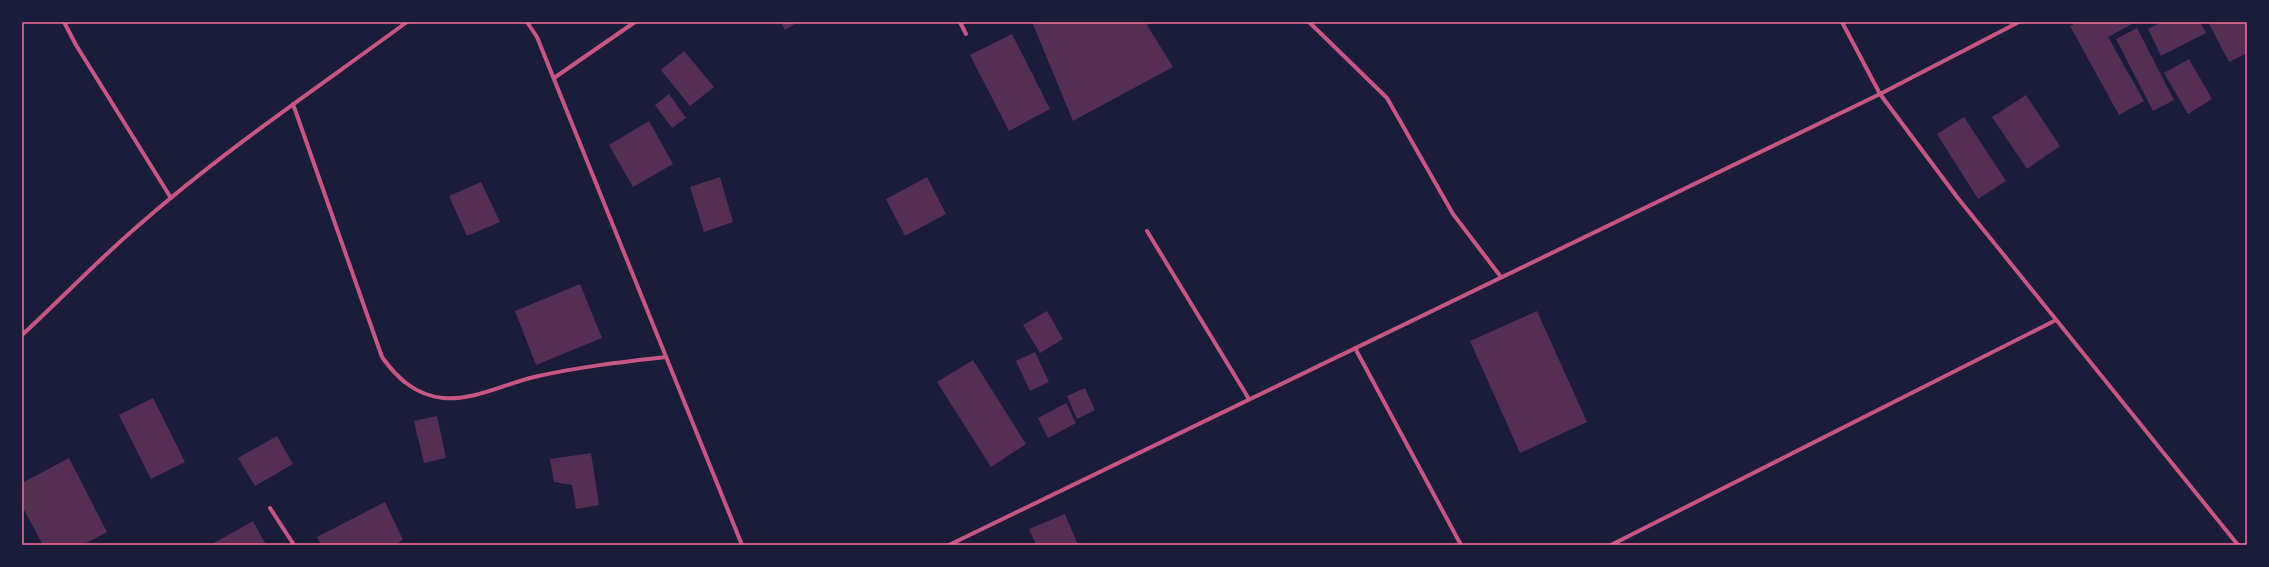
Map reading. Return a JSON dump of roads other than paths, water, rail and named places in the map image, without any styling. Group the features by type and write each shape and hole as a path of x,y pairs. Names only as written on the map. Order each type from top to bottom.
{"street":[{"path":"64,22 76,45 171,198"},
{"path":"22,335 138,225 171,198 293,104 407,22"},
{"path":"527,22 538,37 742,545"},
{"path":"554,78 635,22"},
{"path":"960,22 966,34"},
{"path":"1309,22 1387,98 1453,214 1501,277"},
{"path":"1842,22 1880,94 1957,197 2238,545"},
{"path":"949,545 1880,94 2019,22"},
{"path":"293,104 382,357 394,373 407,385 421,392 442,398 463,397 571,369 598,364 666,357"},
{"path":"1147,231 1249,400"},
{"path":"1611,545 2056,320"},
{"path":"1355,348 1461,545"},
{"path":"270,508 294,545"}]}
